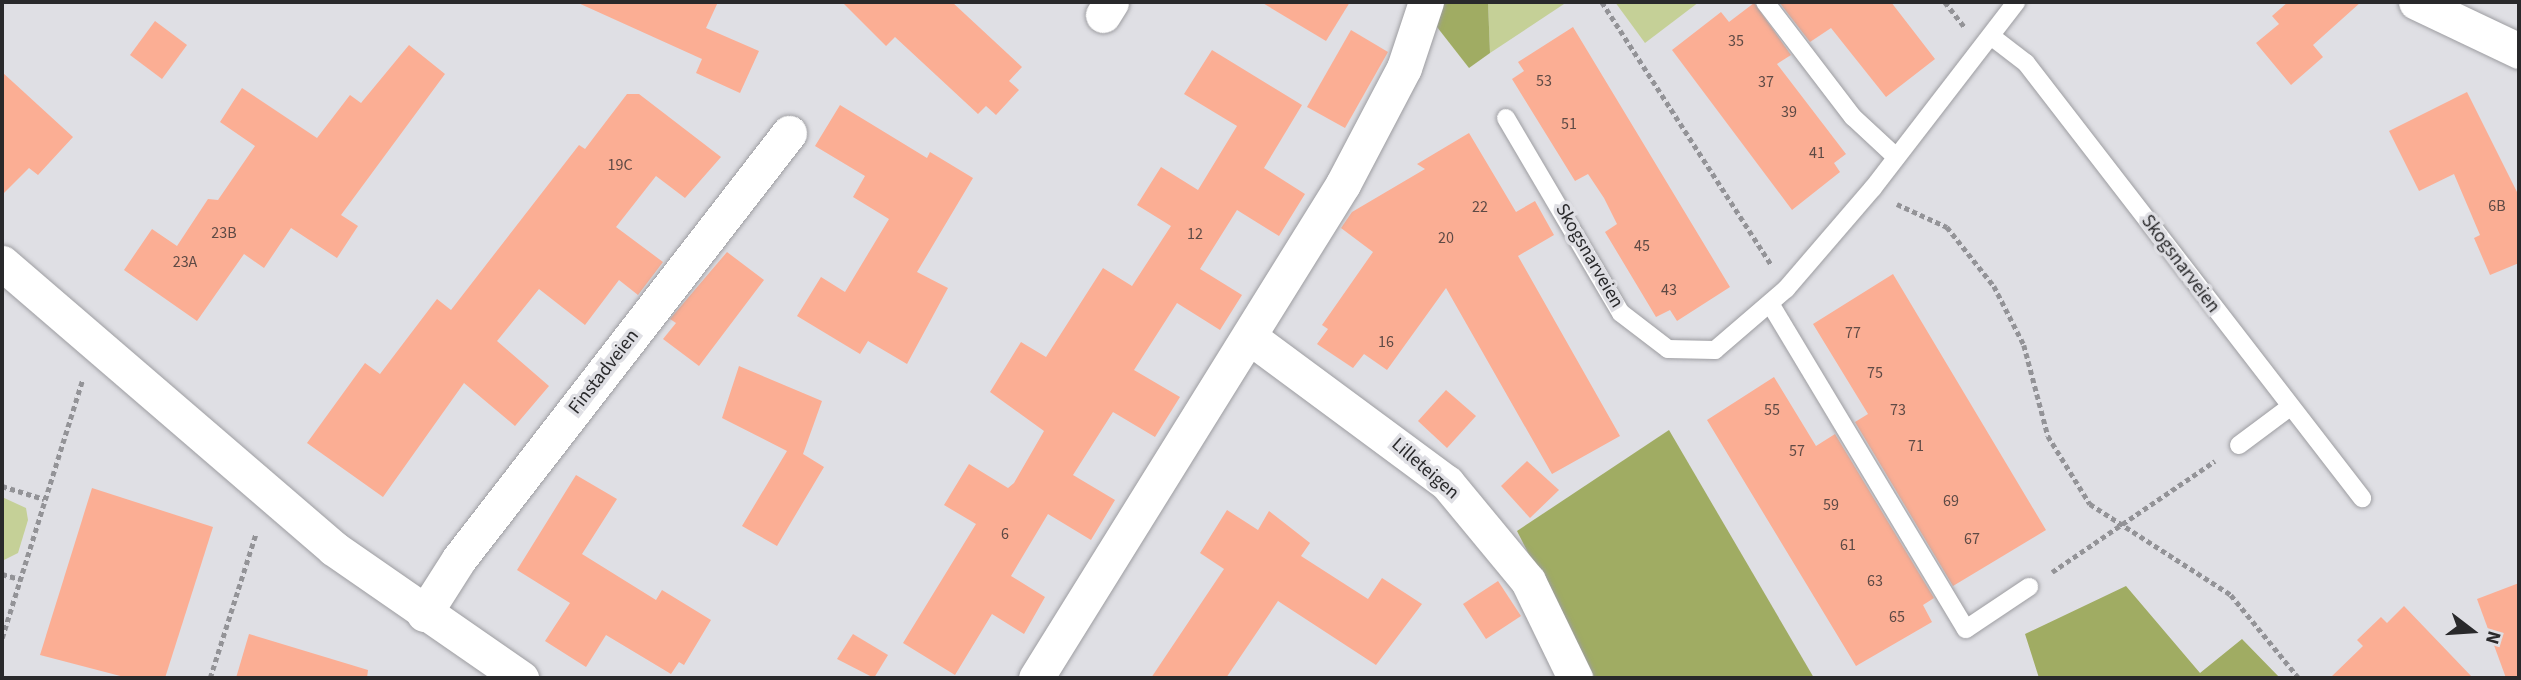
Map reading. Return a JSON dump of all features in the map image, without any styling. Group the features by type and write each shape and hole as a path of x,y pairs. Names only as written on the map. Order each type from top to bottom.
{"street":[{"path":"1036,678 1251,338 1369,138 1404,68 1426,2"},
{"path":"2416,2 2519,51"},
{"name":"Finstadveien","path":"424,614 459,559 789,133"},
{"path":"2,263 274,498 424,614 521,678"},
{"name":"Lilleteigen","path":"1251,338 1447,483 1528,581 1574,678"}],"lane":[{"path":"1765,2 1853,117 1896,158"},
{"name":"Skogsnarveien","path":"1506,118 1621,313 1651,340 1689,353 1715,350 1771,305 1786,289 1873,188 2016,2"},
{"name":"Skogsnarveien","path":"1991,37 2026,63 2362,498"},
{"path":"1771,305 1966,629 2029,587"},
{"path":"2239,445 2290,407"}],"path":[{"path":"1602,2 1786,289"},
{"path":"1873,188 1908,212 1947,227 1994,286 2024,345 2048,436 2090,504 2231,595 2299,678"},
{"path":"2,638 86,370 101,347"},
{"path":"2029,587 2239,445"},
{"path":"2,485 44,499"},
{"path":"210,678 243,566 274,498"},
{"path":"2,574 20,579"}],"green space":[{"path":"1444,2 1488,2 1490,53 1469,68 1437,27"},
{"path":"1488,2 1567,2 1490,53"},
{"path":"1615,2 1699,2 1645,43"},
{"path":"1669,430 1814,678 1592,678 1517,531"},
{"path":"2,497 26,508 28,520 18,553 2,561"},
{"path":"2126,586 2200,673 2242,639 2280,678 2039,678 2025,634"}],"building":[{"path":"576,2 718,2 706,28 759,51 740,93 696,73 702,59"},
{"path":"842,2 952,2 1022,67 1009,81 1019,90 996,115 986,106 978,114 895,37 886,46"},
{"path":"1261,2 1350,2 1326,41"},
{"path":"1779,2 1891,2 1935,59 1886,97 1831,28 1810,42"},
{"path":"2288,2 2361,2 2313,45 2323,57 2291,85 2256,43 2279,24 2272,16"},
{"path":"1754,3 1791,55 1777,64 1846,154 1834,163 1840,172 1792,210 1672,50 1721,12 1729,22"},
{"path":"155,21 187,45 162,79 130,55"},
{"path":"1573,27 1730,287 1677,321 1670,310 1656,317 1605,232 1617,224 1604,198 1588,174 1575,181 1512,79 1524,71 1518,62"},
{"path":"1351,30 1388,52 1345,128 1307,107"},
{"path":"409,45 445,74 341,215 358,226 337,258 291,228 264,268 244,254 197,321 124,270 152,229 177,246 208,199 218,200 255,146 220,122 242,88 317,138 350,95 361,103"},
{"path":"1212,50 1302,105 1264,168 1305,194 1279,236 1237,210 1200,269 1242,295 1220,330 1177,303 1134,370 1180,397 1155,437 1113,412 1073,475 1115,500 1091,540 1048,514 1011,576 1045,597 1024,634 992,614 955,675 903,643 976,524 944,505 969,464 1008,488 1014,483 1044,431 990,392 1021,342 1046,357 1103,268 1132,286 1171,226 1137,205 1161,167 1198,190 1237,126 1184,94"},
{"path":"2,72 73,137 38,175 29,168 2,195"},
{"path":"2467,92 2519,196 2519,263 2490,275 2474,238 2480,235 2454,174 2419,191 2389,131"},
{"path":"627,94 639,94 721,157 685,198 656,176 616,227 663,262 638,295 619,280 585,325 539,289 497,341 549,386 515,426 464,383 383,497 307,443 365,363 380,374 437,299 451,310 579,145 585,149"},
{"path":"840,105 927,158 930,152 973,178 917,272 948,288 907,364 868,341 860,354 797,316 821,277 845,292 889,219 853,197 865,176 815,146"},
{"path":"1469,133 1516,212 1535,201 1554,235 1518,256 1620,436 1552,474 1446,288 1387,370 1364,354 1353,368 1317,344 1328,329 1322,325 1373,252 1341,228 1352,212 1425,169 1417,164"},
{"path":"727,252 764,280 699,366 663,339 676,323 670,319"},
{"path":"1893,274 2046,530 1953,586 1855,422 1868,414 1813,324"},
{"path":"739,366 822,401 803,454 824,467 777,546 742,526 787,451 722,418"},
{"path":"1774,377 1816,446 1835,434 1934,598 1923,605 1932,622 1856,666 1707,420"},
{"path":"1446,390 1476,416 1447,448 1418,421"},
{"path":"1527,461 1559,490 1530,518 1501,486"},
{"path":"576,475 617,499 582,554 656,600 662,590 711,620 684,665 679,662 671,674 606,635 586,667 545,641 570,603 517,570"},
{"path":"92,488 213,527 165,678 128,678 40,655"},
{"path":"1227,510 1258,530 1269,511 1310,543 1301,556 1368,599 1382,578 1422,604 1376,665 1278,601 1226,678 1151,678 1224,569 1200,553"},
{"path":"1498,581 1521,616 1486,639 1463,604"},
{"path":"2519,583 2519,678 2506,678 2477,599"},
{"path":"2404,606 2473,678 2330,678 2363,646 2357,640 2381,617 2387,623"},
{"path":"249,634 368,670 367,678 236,678"},
{"path":"853,634 888,655 874,678 837,659"}]}
